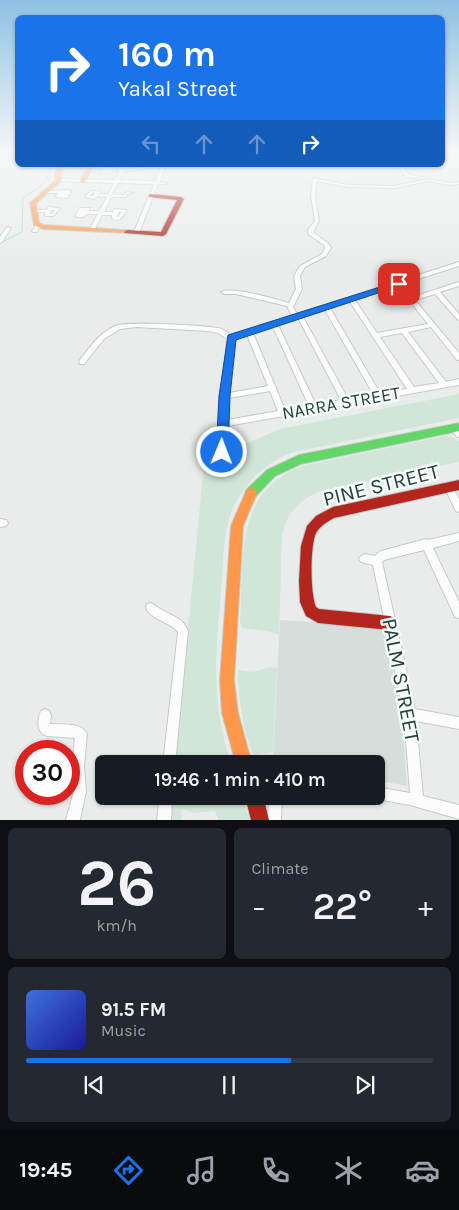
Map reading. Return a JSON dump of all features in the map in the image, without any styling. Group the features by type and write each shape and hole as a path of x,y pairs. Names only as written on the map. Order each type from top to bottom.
{"street":[{"path":"47,192 35,200 33,211 37,228 163,234 181,199 151,196"},
{"path":"50,192 60,193"},
{"path":"92,230 111,192"},
{"path":"137,232 152,192"},
{"path":"313,192 317,220 311,234 326,244 328,248 324,254 300,268 296,278 299,289 290,306 292,313 297,316 346,402"},
{"path":"97,195 125,196"},
{"path":"33,211 48,211"},
{"path":"86,212 115,214"},
{"path":"0,241 9,228"},
{"path":"231,338 459,264"},
{"path":"399,284 459,358"},
{"path":"412,299 459,284"},
{"path":"436,291 459,318"},
{"path":"224,292 236,292 290,306"},
{"path":"351,299 412,390"},
{"path":"326,307 378,396"},
{"path":"274,323 314,408"},
{"path":"82,362 106,334 125,326 208,329 220,331 231,338"},
{"path":"376,335 433,326"},
{"path":"404,331 444,384"},
{"path":"249,332 283,414"},
{"path":"223,455 221,446 231,338"},
{"name":"NARRA STREET","path":"223,424 459,382"},
{"path":"225,396 273,388"},
{"path":"242,755 230,713 227,680 236,526 246,502 256,488 271,473 299,460 458,430"},
{"name":"PINE STREET","path":"390,623 318,616 311,612 308,605 306,552 309,534 318,521 327,515 339,511 459,485"},
{"path":"448,487 459,508"},
{"path":"364,559 377,561 381,556 459,537"},
{"path":"426,544 459,613"},
{"name":"PALM STREET","path":"377,561 410,714 414,800"},
{"path":"151,608 154,612 178,624 183,631 171,755"},
{"path":"410,714 459,724"},
{"path":"45,715 44,726 47,730 79,732 81,734 78,767 80,790 73,820"},
{"path":"385,795 459,812"},
{"path":"164,820 165,805"},
{"path":"256,805 260,820"},
{"path":"274,820 275,805"}],"shaded area":[{"path":"280,620 362,625 384,629 387,632 402,721 407,786 385,782 385,755 273,755"}],"green space":[{"path":"459,394 459,418 294,452 267,466 252,479 240,495 231,513 226,531 224,550 216,671 220,716 228,755 176,755 204,464 226,466 245,444 280,429"},
{"path":"445,436 459,441 459,462 318,492 299,504 289,515 282,537 279,635 268,631 242,628 240,623 243,552 247,530 254,509 265,491 282,476 306,465"},
{"path":"269,667 277,668 273,752 255,755 245,727 240,701 238,670 254,672"},
{"path":"171,805 245,805 250,820 218,820 215,811 196,813 182,809 181,820 170,820"}],"waterway":[{"path":"0,243 22,232 23,198 31,192"}],"traffic: fast":[{"path":"251,493 271,473 299,460 459,427"}],"traffic: slow":[{"path":"45,192 33,203 36,224 43,227 127,232"},
{"path":"242,755 230,713 227,680 237,526 251,493"}],"traffic: jam":[{"path":"127,232 163,234 181,199 151,196"},
{"path":"390,623 318,616 311,612 307,602 305,581 307,546 311,530 323,518 333,513 459,485"},
{"path":"256,805 260,820"}],"route":[{"path":"222,452 231,338 291,317 399,284"}]}
